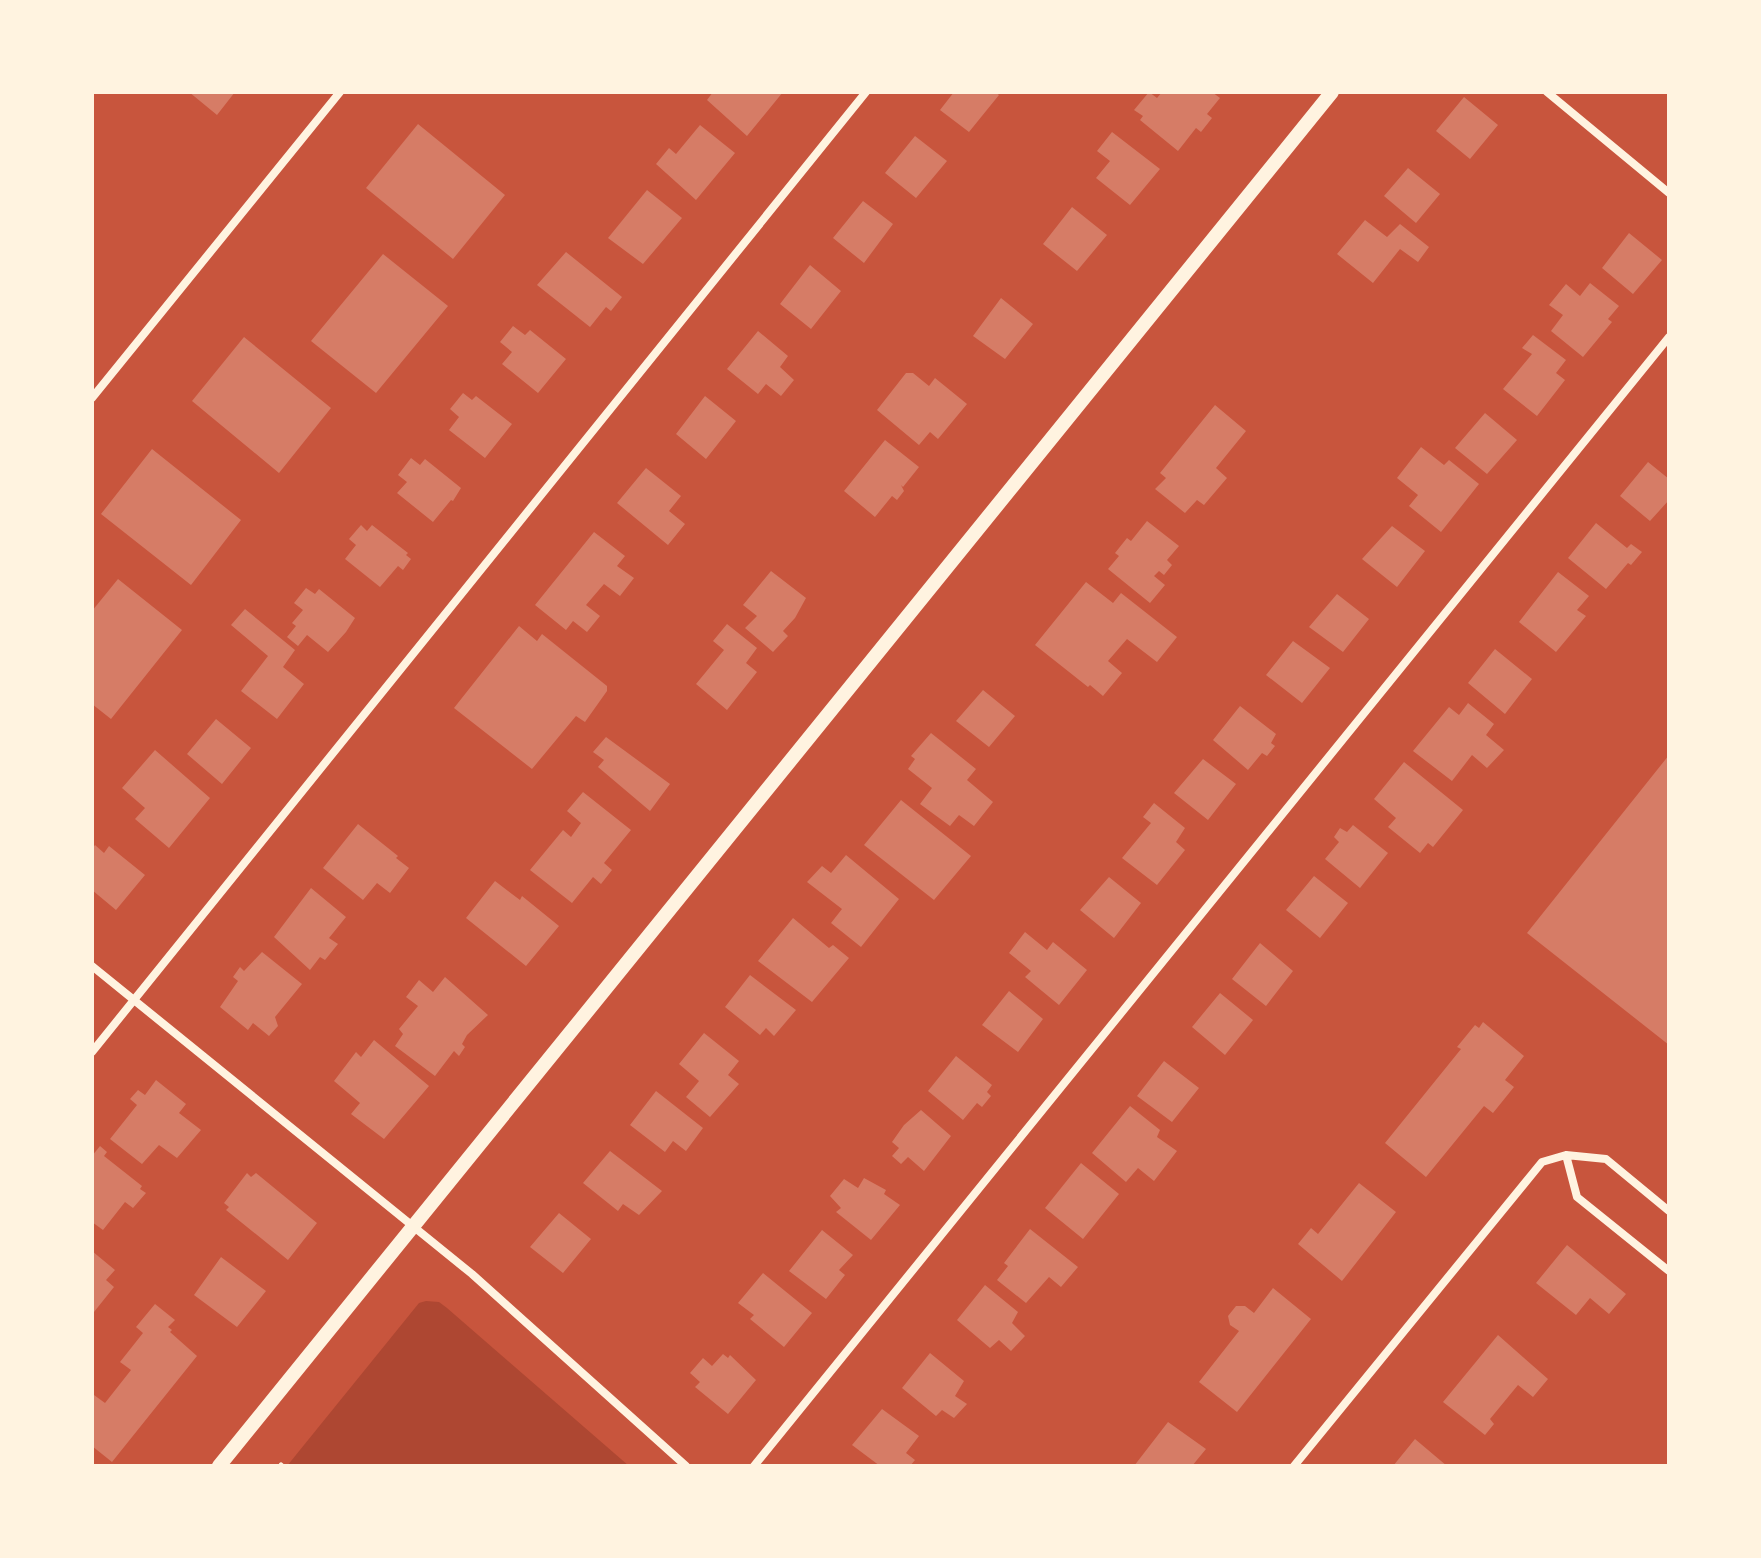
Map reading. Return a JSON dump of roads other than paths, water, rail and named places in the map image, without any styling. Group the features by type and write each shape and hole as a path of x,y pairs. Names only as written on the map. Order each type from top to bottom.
{"street":[{"path":"92,398 340,92"},
{"path":"92,1052 866,92"},
{"path":"219,1466 1332,92"},
{"path":"1547,92 1669,193"},
{"path":"754,1466 1669,337"},
{"path":"92,966 414,1226 686,1466"},
{"path":"1294,1466 1542,1162 1566,1155 1606,1159 1669,1211"},
{"path":"1566,1155 1577,1197 1669,1271"}]}
